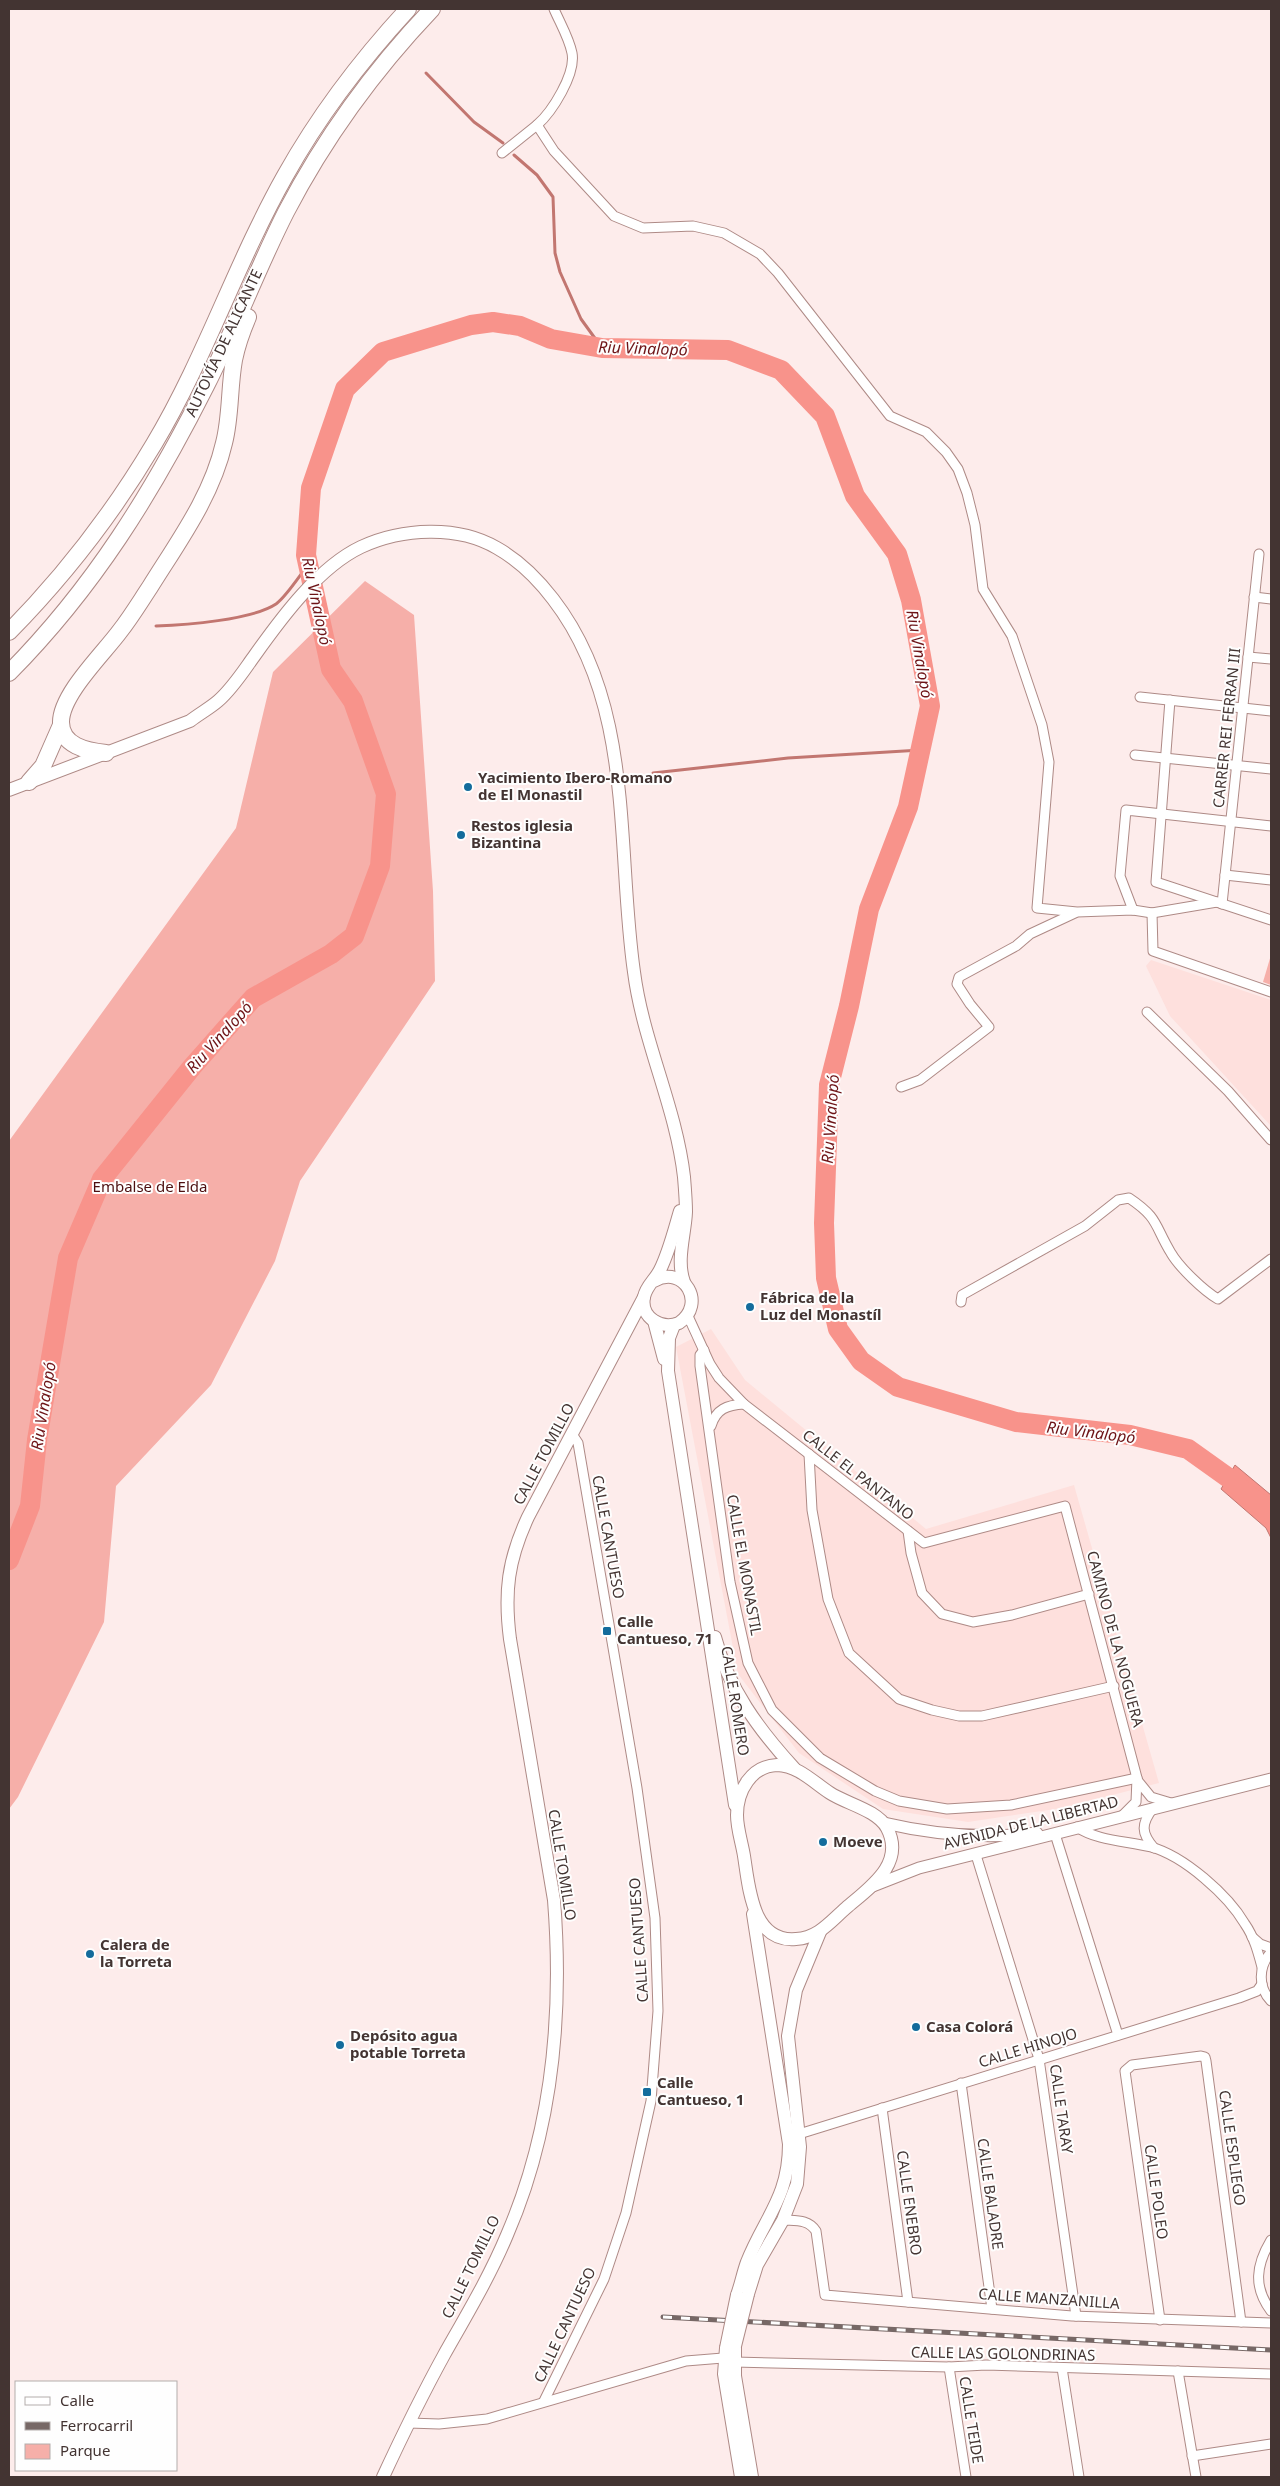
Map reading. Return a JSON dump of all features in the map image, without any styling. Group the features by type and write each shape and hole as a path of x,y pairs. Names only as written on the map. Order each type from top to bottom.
{"highway":[{"name":"AUTOVÍA DE ALICANTE","path":"9,632 72,563 114,506 154,443 285,176 344,85 408,9"},
{"name":"AUTOVÍA DE ALICANTE","path":"9,673 44,638 76,599 146,497 207,384 286,213 323,147 358,95 432,9"},
{"path":"106,753 90,751 76,746 64,734 62,725 63,712 73,690 135,609 190,523 210,483 224,443 234,359 256,298 259,269"},
{"path":"30,782 43,766 62,725"}],"main road":[{"path":"9,790 190,721 210,707 232,685 273,629 329,567 363,546 386,538 436,532 470,536 490,543 524,566 542,584 575,630 594,674 612,736 618,774 634,973 643,1022 678,1144 684,1187 686,1214 682,1261 684,1282 692,1295 693,1302 688,1316 674,1325 664,1325 653,1321 646,1312 644,1297 660,1270 674,1229 684,1187"},
{"path":"654,1280 673,1276 684,1282"},
{"name":"CALLE TOMILLO","path":"383,2477 409,2423 507,2236 533,2162 548,2095 557,2013 554,1900 510,1639 506,1595 508,1574 521,1533 644,1297"},
{"name":"CALLE TOMILLO","path":"622,1340 634,1330 653,1321"},
{"name":"CALLE ROMERO","path":"653,1321 668,1371 737,1815"},
{"name":"CALLE ROMERO","path":"668,1371 669,1338 674,1325"},
{"name":"CALLE ROMERO","path":"703,1592 720,1655 733,1685 766,1736 794,1768"},
{"path":"743,2295 757,2265 783,2220 797,2184 800,2165 799,2134 784,2071 751,1902 737,1815 744,1786 757,1771 771,1766 794,1768 831,1794 884,1823 891,1838 891,1855 885,1871 872,1886 820,1932 801,1939 778,1937 762,1923 751,1902"},
{"path":"741,2477 724,2374 743,2295 747,2263 778,2204 789,2165 784,2071 792,2005 801,1973 820,1932"},
{"path":"730,2354 752,2477"}],"street":[{"path":"502,153 549,114 573,65 572,52 554,9"},
{"path":"537,125 554,151 614,216 644,228 693,226 724,232 760,254 778,273 890,416 926,432 946,452 958,470 967,493 975,525 983,589 1012,636 1042,725 1049,762 1037,908 1077,912 1133,910 1152,913 1220,903"},
{"name":"CARRER REI FERRAN III","path":"1220,903 1231,822 1259,554"},
{"path":"1254,598 1271,600"},
{"path":"1248,656 1271,659"},
{"path":"1140,697 1271,711"},
{"path":"1170,700 1156,882 1271,920"},
{"path":"1135,755 1271,769"},
{"path":"1133,910 1120,876 1126,810 1271,826"},
{"path":"1225,875 1271,880"},
{"path":"900,1087 920,1080 989,1027 970,1004 957,984 959,977 1016,946 1030,934 1077,912"},
{"path":"1152,913 1153,951 1271,992"},
{"path":"1147,1012 1228,1091 1271,1140"},
{"path":"961,1302 962,1295 1085,1226 1118,1200 1129,1198 1145,1208 1156,1221 1171,1254 1208,1293 1218,1299 1271,1259"},
{"name":"CALLE EL PANTANO","path":"688,1316 719,1378 744,1404 924,1543 1065,1506"},
{"name":"CALLE EL MONASTIL","path":"704,1350 700,1355 700,1366 730,1582 748,1663 772,1710 820,1758 875,1791 891,1798 947,1809 979,1809 1020,1804 1137,1778"},
{"path":"709,1430 714,1416 728,1405 744,1404"},
{"name":"CALLE CANTUESO","path":"544,2401 604,2279 626,2213 651,2101 658,2011 655,1918 637,1788 578,1443 572,1434"},
{"path":"808,1454 812,1510 828,1599 849,1653 900,1698 932,1710 959,1716 982,1716 1114,1686"},
{"name":"CAMINO DE LA NOGUERA","path":"1065,1506 1137,1778"},
{"path":"908,1531 911,1553 922,1593 942,1614 973,1622 1012,1615 1089,1594"},
{"path":"1137,1778 1151,1798 1171,1803"},
{"path":"1119,1817 1130,1810 1136,1802 1137,1778"},
{"name":"AVENIDA DE LA LIBERTAD","path":"872,1886 919,1868 1271,1779"},
{"path":"1153,1808 1148,1815 1144,1827 1144,1835 1155,1848"},
{"path":"884,1823 938,1833 975,1836 1024,1834 1073,1828 1091,1834 1155,1848 1196,1872 1235,1909 1252,1936 1260,1944 1271,1948"},
{"path":"1055,1834 1118,2035"},
{"name":"CALLE TARAY","path":"976,1855 1039,2059 1076,2316"},
{"path":"1252,1936 1262,1967 1262,1984 1271,2001"},
{"path":"1262,1967 1271,1952"},
{"name":"CALLE HINOJO","path":"799,2134 1239,1998 1257,1990 1262,1984"},
{"name":"CALLE ESPLIEGO","path":"1127,2068 1132,2065 1205,2057 1241,2322"},
{"name":"CALLE POLEO","path":"1127,2068 1125,2071 1160,2320"},
{"name":"CALLE BALADRE","path":"961,2083 992,2309"},
{"name":"CALLE ENEBRO","path":"882,2108 908,2302"},
{"name":"CALLE MANZANILLA","path":"783,2220 806,2222 811,2224 816,2231 825,2295 1076,2316 1271,2323"},
{"path":"1271,2240 1260,2261 1258,2271 1258,2284 1262,2296 1271,2311"},
{"name":"CALLE LAS GOLONDRINAS","path":"409,2423 424,2425 488,2419 544,2401 686,2361 730,2354 949,2368 986,2365 1271,2374"},
{"name":"CALLE TEIDE","path":"949,2368 966,2477"},
{"path":"1062,2368 1080,2477"},
{"path":"1178,2371 1196,2477"},
{"path":"1192,2456 1271,2444"}],"shaded area":[{"path":"1151,960 1271,1000 1271,1126 1170,1016 1146,966"},
{"path":"711,1329 745,1380 926,1529 1074,1485 1159,1783 1062,1808 968,1822 883,1809 799,1753 738,1674 676,1347"},
{"path":"1235,1465 1271,1495 1271,1538 1266,1528 1221,1489"}],"green space":[{"name":"Embalse de Elda","path":"365,581 414,615 433,891 435,981 300,1181 275,1261 211,1385 116,1486 104,1622 18,1797 9,1809 9,1141 236,828 273,672"},
{"path":"1271,955 1271,985 1263,982"}],"waterway":[{"path":"426,73 474,122 503,143"},
{"path":"514,155 537,175 553,197 555,253 560,272 581,319 602,348"},
{"name":"Riu Vinalopó","path":"9,1560 30,1506 37,1440 68,1258 102,1179 192,1067 253,998 331,954 354,936 380,866 386,794 353,701 331,669 306,555 311,488 345,389 383,352 471,325 493,322 520,326 551,339 602,348 728,350 781,370 825,416 855,496 897,554 911,600 930,706 908,807 869,909 849,1006 829,1085 824,1223 826,1278 838,1329 861,1361 898,1387 1016,1422 1130,1435 1188,1449 1230,1479 1271,1514"},
{"path":"156,626 218,621 265,609 280,601 308,565"},
{"path":"653,773 788,758 921,750"}],"railway":[{"path":"663,2317 1271,2350"}],"place":[{"name":"Yacimiento Ibero-Romano de El Monastil","path":"468,787"},
{"name":"Restos iglesia Bizantina","path":"461,835"},
{"name":"Fábrica de la Luz del Monastíl","path":"750,1307"},
{"name":"Calle Cantueso, 71","path":"607,1631"},
{"name":"Moeve","path":"823,1842"},
{"name":"Calera de la Torreta","path":"90,1954"},
{"name":"Casa Colorá","path":"916,2027"},
{"name":"Depósito agua potable Torreta","path":"340,2045"},
{"name":"Calle Cantueso, 1","path":"647,2092"}]}
